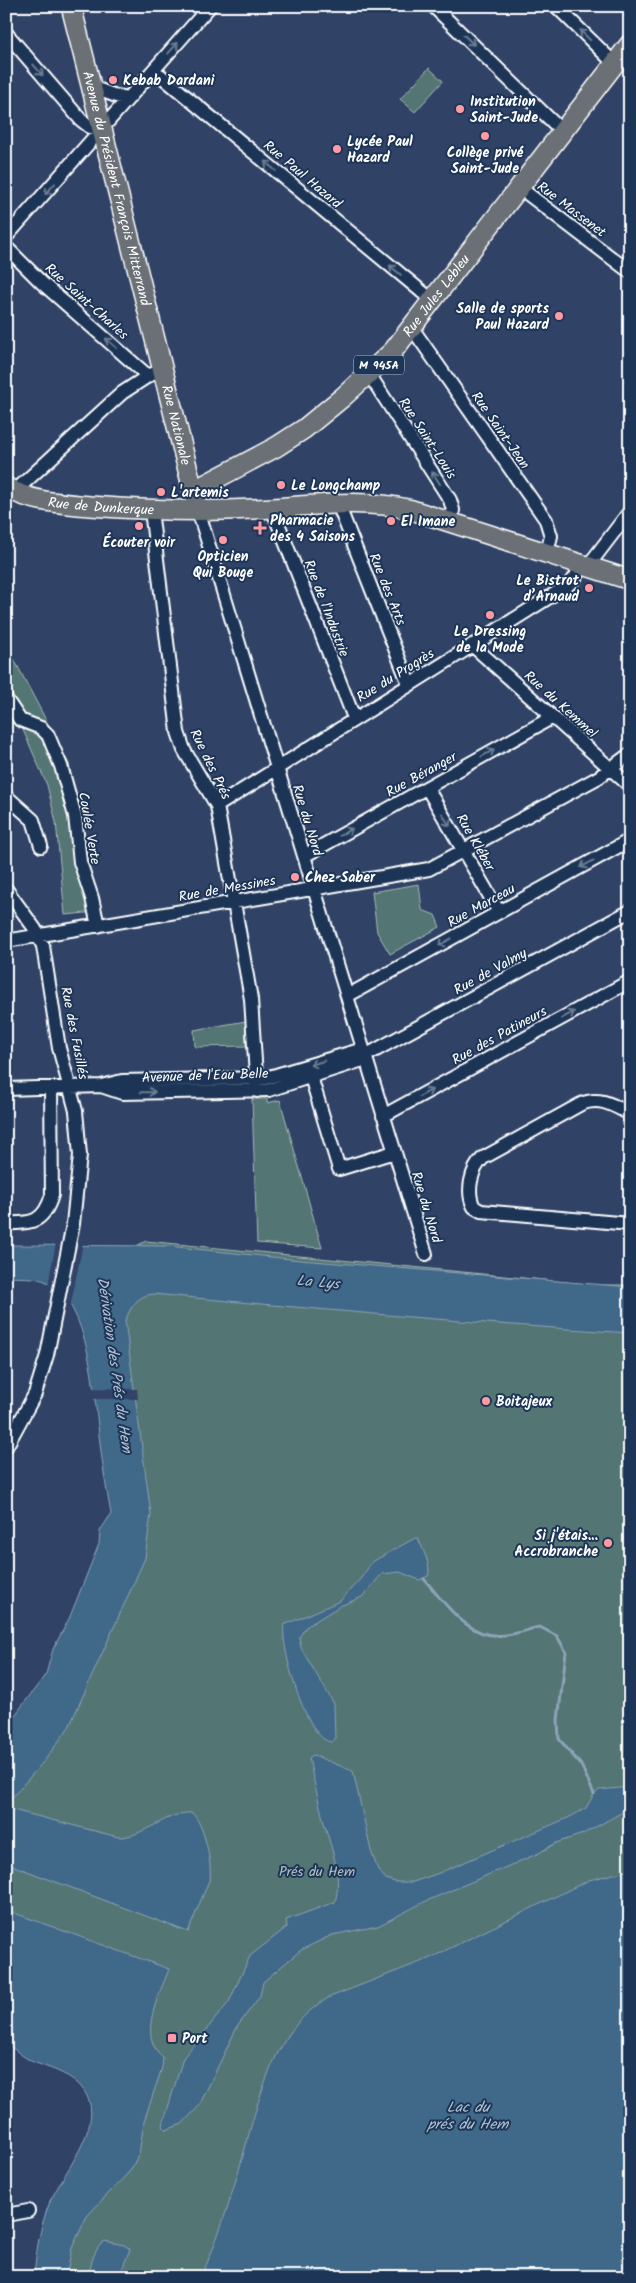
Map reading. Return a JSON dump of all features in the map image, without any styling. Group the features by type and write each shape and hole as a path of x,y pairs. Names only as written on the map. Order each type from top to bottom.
{"main road":[{"name":"Avenue du Président François Mitterrand","path":"71,6 102,130 155,373"},
{"name":"Rue Jules Lebleu","path":"193,491 286,441 323,414 369,374 412,328 630,44"},
{"name":"Rue Nationale","path":"155,373 198,510"},
{"name":"Rue de Dunkerque","path":"10,489 40,500 151,510 388,504 451,522 630,580"}],"street":[{"path":"6,237 210,6"},
{"path":"433,6 563,132"},
{"path":"556,6 615,64"},
{"path":"6,33 81,120 90,127 102,130"},
{"name":"Rue Paul Hazard","path":"154,70 433,301"},
{"path":"92,87 116,96 129,98"},
{"name":"Rue Massenet","path":"520,188 630,272"},
{"name":"Rue Saint-Charles","path":"6,247 42,283 155,373"},
{"name":"Rue Saint-Jean","path":"412,328 546,520 550,532 547,553"},
{"path":"10,489 110,404 155,373"},
{"name":"Rue Saint-Louis","path":"369,374 450,500 453,510 451,522"},
{"name":"Rue des Arts","path":"338,504 409,684"},
{"name":"Rue de l'Industrie","path":"272,508 354,718"},
{"name":"Rue des Prés","path":"151,510 180,739 217,806 251,999 256,1084"},
{"name":"Rue du Nord","path":"198,510 426,1254"},
{"path":"585,565 630,511"},
{"name":"Rue du Progrès","path":"217,806 570,583 585,565"},
{"name":"Rue du Kemmel","path":"472,645 630,786"},
{"name":"Coulée Verte","path":"6,699 20,720 41,728 48,735 61,766 76,816 80,862 92,898 98,926"},
{"name":"Rue Béranger","path":"304,856 553,717"},
{"name":"Rue de Messines","path":"6,941 429,869 464,852 611,769 630,754"},
{"name":"Rue Kléber","path":"427,788 499,912"},
{"path":"6,796 33,820 40,846"},
{"name":"Rue Marceau","path":"347,996 630,840"},
{"name":"Rue des Fusillés","path":"6,889 38,935 46,960 59,1048 78,1120 80,1155 73,1224 54,1322 35,1394 6,1447"},
{"name":"Rue de Valmy","path":"365,1055 630,911"},
{"name":"Rue des Patineurs","path":"383,1116 630,981"},
{"name":"Avenue de l'Eau Belle","path":"6,1089 101,1086 122,1093 256,1084 275,1076 365,1055"},
{"name":"Avenue de l'Eau Belle","path":"256,1084 269,1090 311,1077 365,1055"},
{"path":"311,1077 339,1169 394,1152"},
{"path":"6,1223 27,1224 41,1217 48,1208 52,1196 51,1088"},
{"path":"630,1114 600,1100 581,1104 483,1158 473,1172 470,1194 474,1207 481,1211 630,1224"},
{"path":"6,2215 28,2211"}],"green space":[{"path":"429,68 443,81 415,112 400,99"},
{"path":"6,644 69,764 95,912 65,915 56,822 47,785 23,730 6,707"},
{"path":"419,884 422,910 435,915 440,927 390,954 377,932 372,892"},
{"path":"246,1021 246,1046 195,1047 194,1030"},
{"path":"252,1099 267,1099 267,1103 280,1100 322,1248 257,1243"},
{"name":"Prés du Hem","path":"146,1241 595,1285 630,1285 630,2277 35,2277 50,2201 77,2160 94,2121 93,2100 70,2073 6,2039 6,1736 52,1676 113,1514 121,1254"}],"water":[{"path":"6,1245 168,1246 300,1260 630,1287 630,1333 510,1325 153,1294 142,1297 132,1307 125,1321 151,1514 145,1558 69,1727 45,1760 9,1801 10,1807 13,1810 118,1837 137,1833 173,1816 192,1813 203,1834 208,1853 210,1878 188,1932 6,1863 6,1727 46,1674 53,1649 69,1619 99,1544 100,1531 111,1514 92,1374 81,1329 73,1309 61,1293 47,1282 32,1278 6,1277"},
{"path":"418,1538 426,1557 429,1567 428,1576 419,1580 400,1572 382,1574 362,1597 340,1606 306,1627 299,1637 301,1648 334,1704 335,1739 331,1742 322,1737 304,1710 286,1652 284,1625 340,1601 361,1578 372,1562"},
{"path":"313,1755 353,1771 371,1851 378,1870 386,1879 395,1882 413,1882 439,1873 570,1817 586,1808 594,1794 599,1790 630,1787 630,1808 583,1834 556,1843 537,1854 424,1902 378,1926 332,1935 301,1950 263,1982 260,1996 237,2027 199,2106 182,2124 166,2130 163,2126 164,2121 183,2058 229,2002 250,1956 287,1927 286,1920 335,1902 337,1870 309,1758"},
{"name":"Lac du prés du Hem","path":"630,1870 630,2277 201,2277 225,2214 267,2076 278,2052 292,2030 309,2011 330,1997 428,1959 589,1880"},
{"path":"6,1910 169,1969 152,2015 151,2038 155,2048 163,2057 162,2068 144,2121 139,2154 130,2171 87,2216 72,2248 66,2277 34,2277 37,2248 50,2202 80,2150 86,2135 90,2120 90,2107 86,2094 69,2077 31,2061 6,2043"},
{"path":"105,2241 124,2245 130,2249 119,2277 88,2277 98,2247"}],"pier":[{"path":"56,1242 83,1243 70,1308 62,1297 48,1286"},
{"path":"91,1388 137,1389 138,1399 92,1399"}],"waterway":[{"path":"424,1579 449,1609 469,1626 481,1632 493,1635 506,1635 540,1627 557,1636 566,1652 558,1720 559,1739 581,1765 594,1794"}],"place":[{"name":"Kebab Dardani","path":"113,80"},
{"name":"Institution Saint-Jude","path":"460,109"},
{"name":"Collège privé Saint-Jude","path":"485,136"},
{"name":"Lycée Paul Hazard","path":"337,149"},
{"name":"Salle de sports Paul Hazard","path":"559,316"},
{"name":"Le Longchamp","path":"281,485"},
{"name":"L'artemis","path":"161,492"},
{"name":"El Imane","path":"391,521"},
{"name":"Écouter voir","path":"139,526"},
{"name":"Pharmacie des 4 Saisons","path":"260,528"},
{"name":"Opticien Qui Bouge","path":"223,540"},
{"name":"Le Bistrot d’Arnaud","path":"589,588"},
{"name":"Le Dressing de la Mode","path":"490,615"},
{"name":"Chez Saber","path":"295,877"},
{"name":"Boitajeux","path":"486,1401"},
{"name":"Si j'étais... Accrobranche","path":"608,1543"},
{"name":"Port","path":"172,2038"}],"water label":[{"name":"La Lys","path":"318,1282"},
{"name":"Dérivation des Prés du Hem","path":"115,1365"}]}
